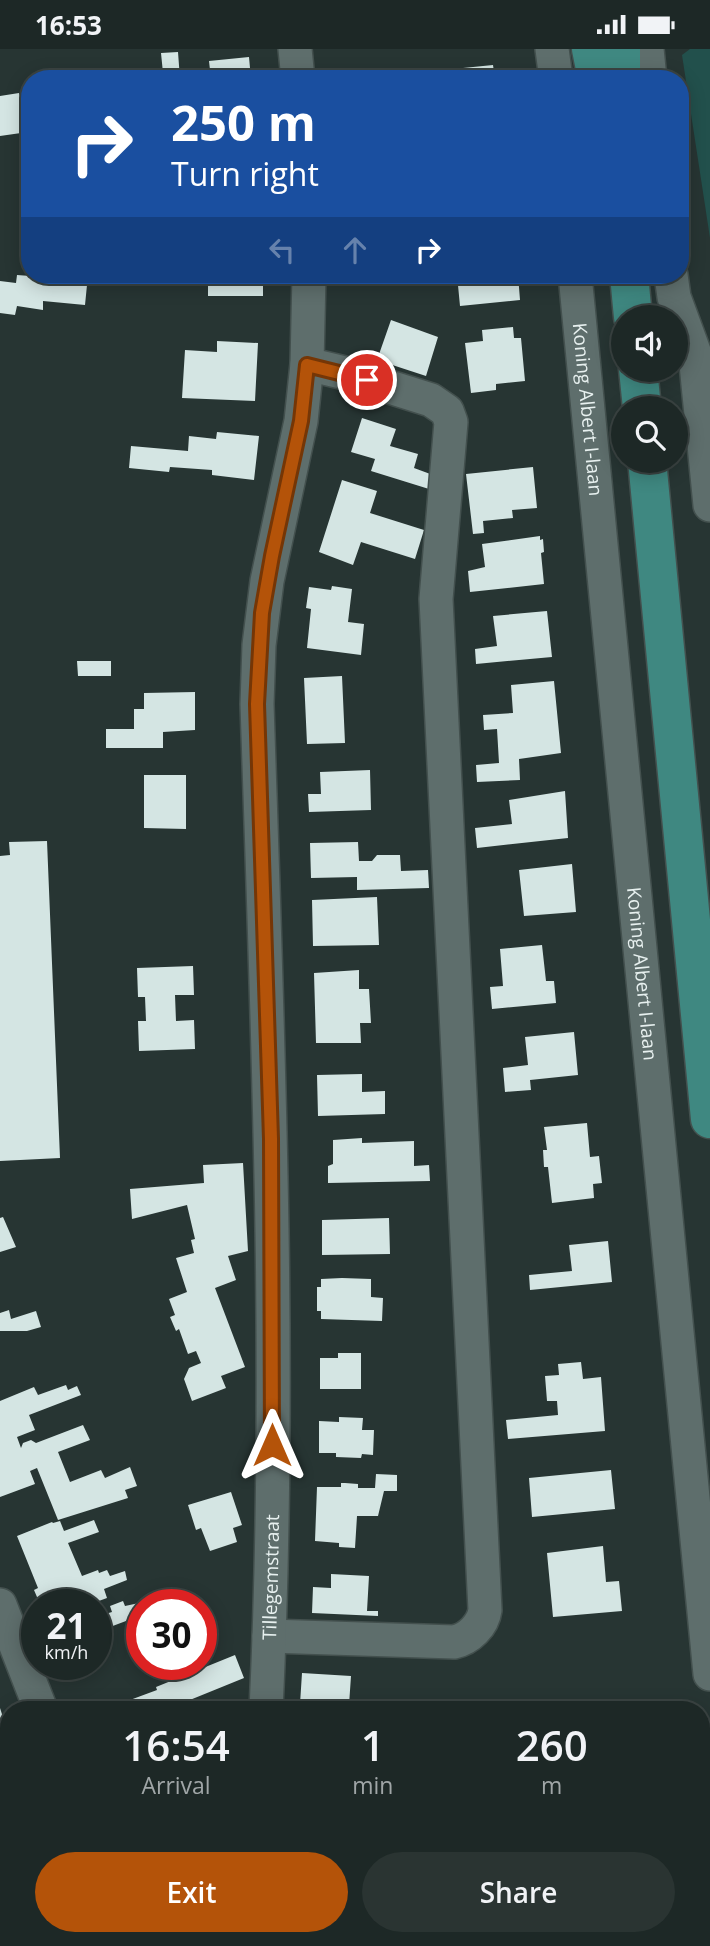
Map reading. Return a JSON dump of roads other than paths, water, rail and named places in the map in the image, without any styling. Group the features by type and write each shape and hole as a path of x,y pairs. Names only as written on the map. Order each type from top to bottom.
{"main road":[{"path":"591,49 595,70"},
{"path":"621,49 621,70"},
{"path":"630,284 632,305"},
{"path":"648,473 710,1119"}],"street":[{"path":"295,49 297,70"},
{"path":"552,49 555,70"},
{"path":"647,49 649,70"},
{"name":"Tillegemstraat","path":"266,1701 272,1487 271,1139 257,704 264,602 301,421 307,365 309,284"},
{"name":"Koning Albert I-laan","path":"576,284 710,1674"},
{"path":"672,284 674,297 700,338 695,354 710,505"},
{"path":"270,1636 454,1642 464,1640 484,1620 485,1611 436,599 450,422 447,411 431,400 345,373 307,365"},
{"path":"0,1605 37,1701"}]}
